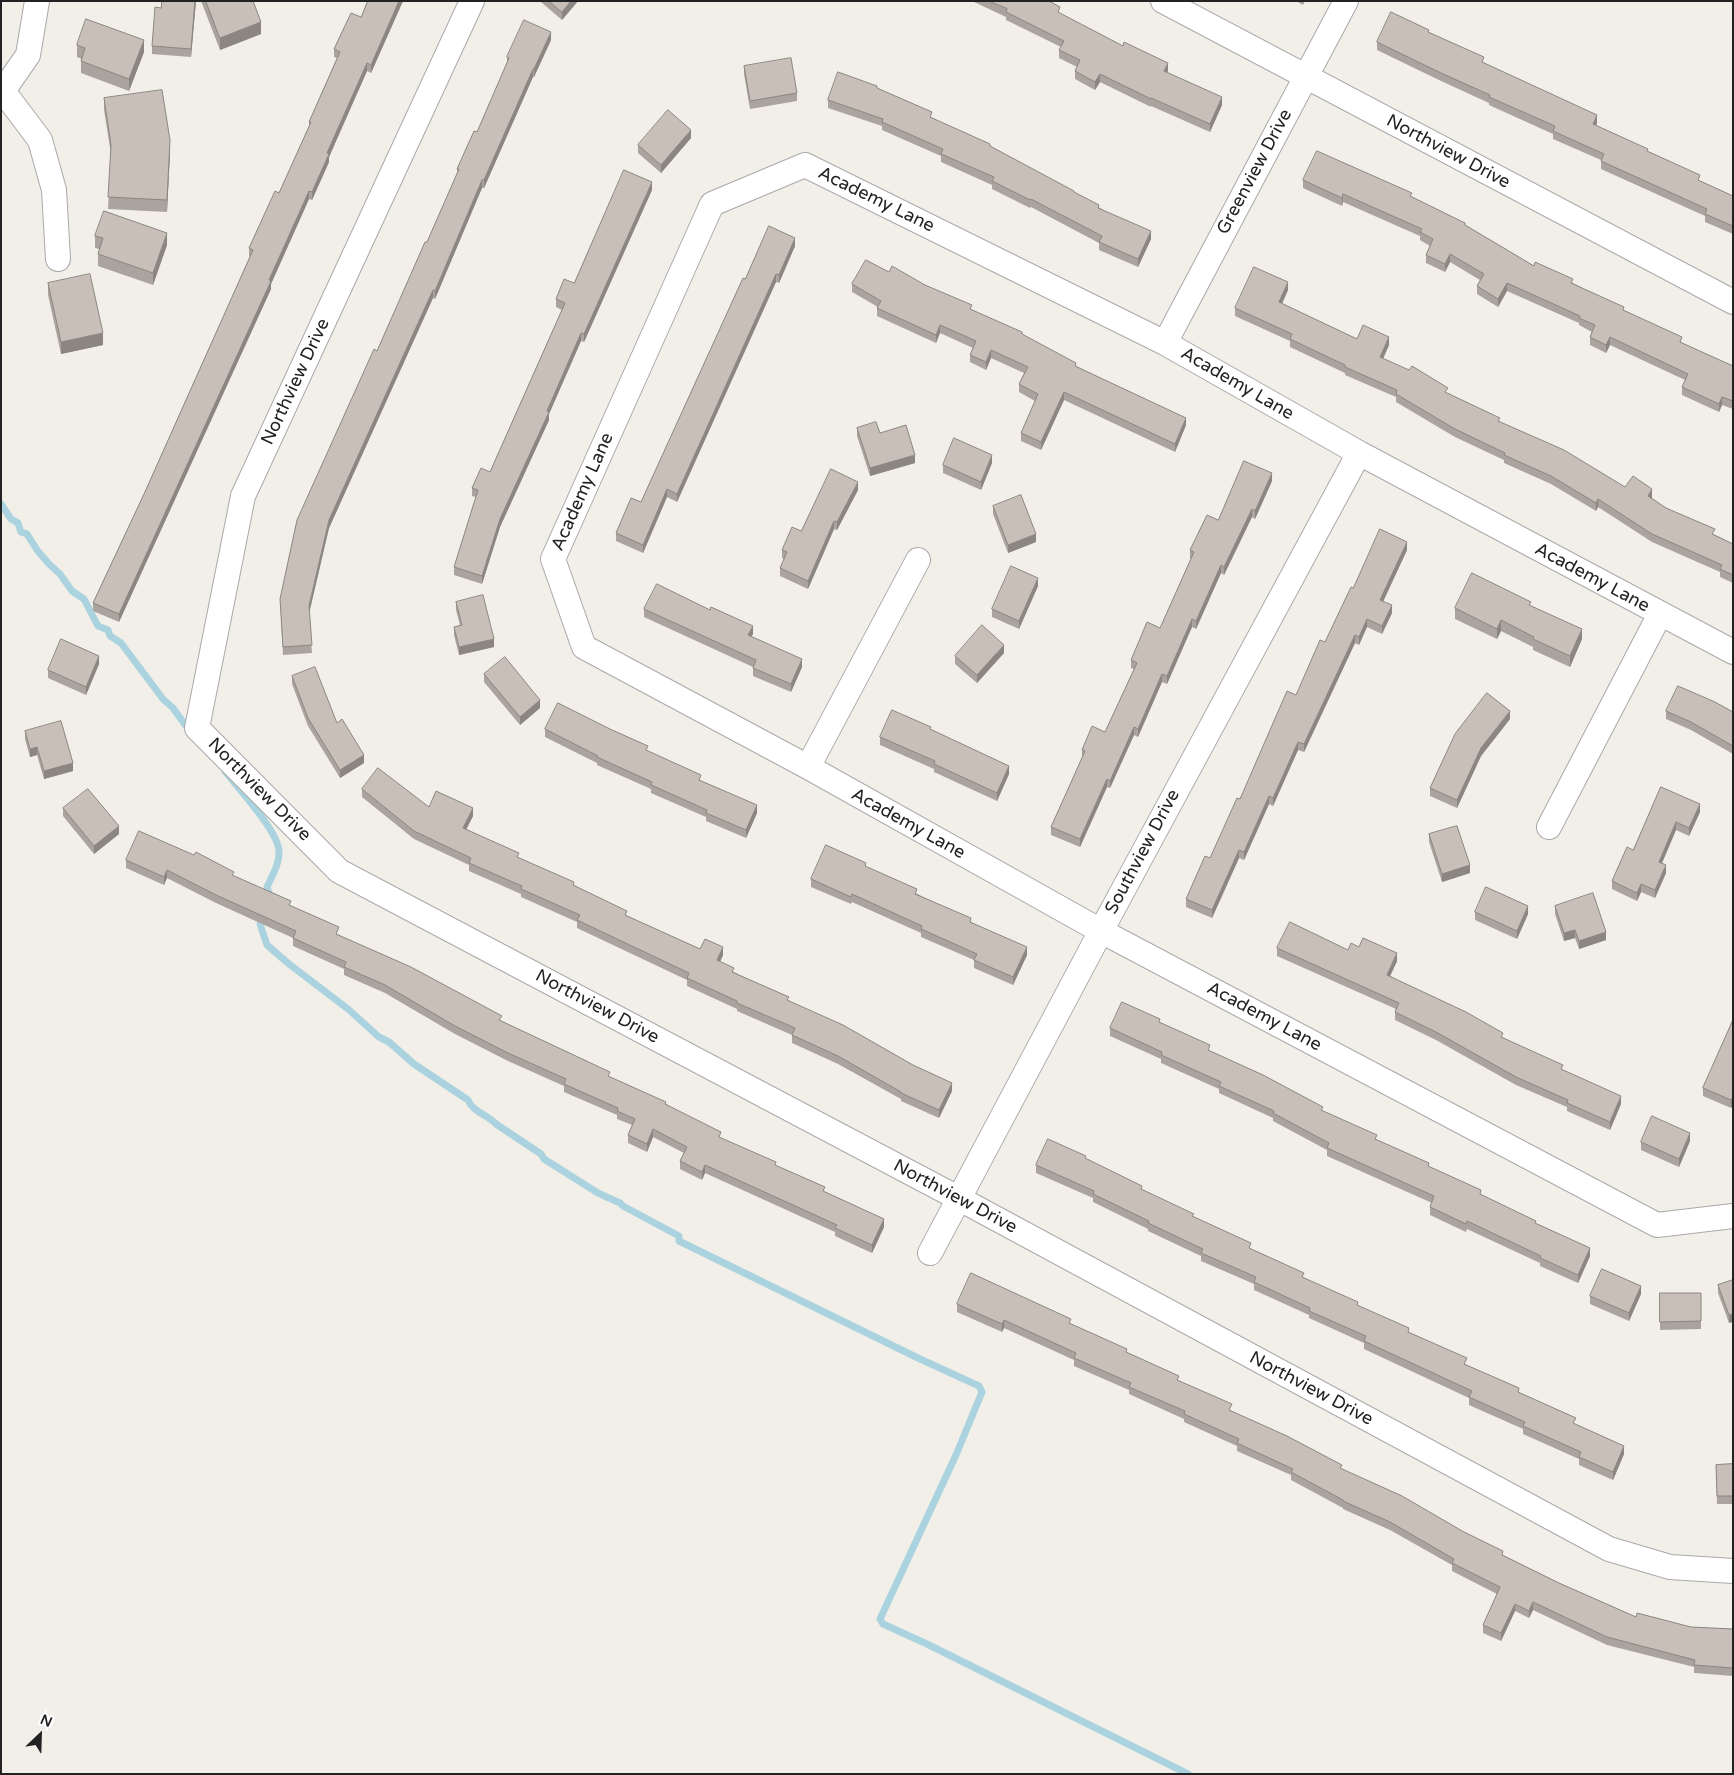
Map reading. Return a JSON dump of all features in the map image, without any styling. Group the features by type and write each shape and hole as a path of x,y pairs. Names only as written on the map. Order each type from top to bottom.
{"street":[{"path":"37,1 28,55 2,92 40,140 54,190 58,259"},
{"name":"Northview Drive","path":"472,1 243,496 197,728 340,871 958,1198 1609,1550 1670,1567 1733,1571"},
{"name":"Northview Drive","path":"1163,1 1733,302"},
{"name":"Greenview Drive","path":"1165,343 1346,1"},
{"name":"Academy Lane","path":"1733,652 1359,453 1165,343 805,166 712,204 553,559 584,647 808,767 1101,931 1657,1225 1733,1216"},
{"name":"Southview Drive","path":"930,1253 1359,453"},
{"path":"808,767 918,560"},
{"name":"Academy Lane","path":"1548,827 1660,614"}],"building":[{"path":"162,1 195,1 191,49 152,46 155,7 161,8"},
{"path":"206,1 253,1 261,22 220,38"},
{"path":"368,1 399,1 371,65 367,63 312,192 309,191 269,280 271,281 119,614 93,603 253,250 249,248 275,191 279,193 311,122 309,122 340,52 334,49 351,13 361,17"},
{"path":"549,1 571,1 562,12"},
{"path":"989,1 1049,1 1060,7 1058,12 1123,46 1124,42 1168,63 1164,71 1222,97 1210,124 1151,99 1100,74 1095,82 1075,71 1080,60 1059,50 1064,41 1006,12 1007,9"},
{"path":"1391,12 1429,30 1428,32 1484,57 1482,62 1597,115 1593,124 1700,175 1698,180 1733,196 1733,226 1705,214 1707,209 1601,161 1604,154 1553,131 1555,126 1489,97 1490,95 1377,42"},
{"path":"86,19 144,40 129,79 81,61 85,48 77,45"},
{"path":"524,20 551,32 484,180 482,180 435,291 433,290 329,520 309,606 312,645 283,647 280,599 297,520 374,349 377,351 425,242 427,242 474,131 477,132"},
{"path":"791,58 797,93 750,101 744,66"},
{"path":"838,72 877,86 877,88 932,112 930,117 990,144 990,146 1099,205 1098,208 1151,231 1138,259 1099,242 1102,236 992,181 994,177 941,154 943,149 882,122 883,119 828,100"},
{"path":"162,90 170,140 167,200 108,197 111,145 104,98"},
{"path":"668,110 691,130 661,165 638,145"},
{"path":"1317,151 1412,193 1410,196 1465,223 1465,225 1534,266 1535,262 1573,279 1571,283 1624,307 1623,310 1682,337 1680,342 1733,366 1733,401 1722,397 1719,404 1682,387 1688,374 1610,337 1606,345 1590,337 1595,325 1579,318 1580,316 1507,283 1498,299 1477,286 1484,274 1450,254 1445,264 1426,255 1433,239 1420,232 1422,229 1343,194 1342,198 1303,180"},
{"path":"624,170 652,182 584,334 581,333 547,411 549,412 500,519 482,576 454,567 478,490 472,488 481,468 490,472 565,303 556,299 564,279 574,283"},
{"path":"104,211 167,233 153,273 98,254 103,238 95,236"},
{"path":"769,226 795,238 779,275 776,274 677,494 667,489 643,545 616,533 631,498 641,502 743,278 745,279"},
{"path":"866,260 889,272 892,266 925,285 972,305 970,309 1022,332 1022,334 1076,363 1075,366 1186,418 1175,444 1064,392 1041,442 1021,433 1038,394 1019,384 1028,367 991,350 986,362 970,355 976,341 940,325 936,335 877,308 881,301 852,284"},
{"path":"1254,267 1288,282 1279,302 1357,339 1363,325 1389,337 1380,357 1409,370 1412,366 1448,388 1445,392 1500,418 1498,421 1564,450 1625,487 1633,476 1652,489 1648,496 1666,508 1715,529 1712,534 1733,544 1733,575 1720,569 1722,565 1652,534 1598,499 1596,503 1551,476 1504,455 1505,453 1455,429 1396,394 1397,390 1345,367 1345,365 1290,339 1292,334 1235,308"},
{"path":"90,274 103,333 61,342 48,283"},
{"path":"876,422 880,433 906,425 915,455 870,468 857,428"},
{"path":"954,438 992,455 981,482 943,465"},
{"path":"1244,461 1272,473 1255,511 1252,509 1224,567 1221,565 1196,621 1192,619 1167,676 1162,674 1138,729 1134,727 1110,781 1107,779 1080,839 1051,827 1085,751 1082,750 1092,726 1105,732 1137,663 1131,660 1147,622 1160,628 1194,552 1190,550 1207,515 1218,520"},
{"path":"831,469 858,482 837,522 834,521 808,581 780,568 787,552 782,550 792,527 801,531"},
{"path":"1021,495 1036,534 1008,545 993,506"},
{"path":"1380,529 1407,542 1380,600 1392,605 1382,626 1367,619 1359,637 1355,635 1304,744 1298,742 1273,798 1269,796 1244,852 1239,850 1212,910 1186,899 1205,856 1210,858 1237,798 1240,799 1287,691 1296,695 1320,640 1325,642 1351,587 1353,588"},
{"path":"1011,566 1038,578 1019,621 992,609"},
{"path":"1472,573 1531,602 1529,605 1582,629 1570,656 1533,639 1534,637 1501,620 1497,629 1455,608"},
{"path":"657,584 710,610 711,607 753,626 748,635 802,659 791,684 753,668 756,660 644,609"},
{"path":"483,595 494,639 459,647 454,627 462,625 456,602"},
{"path":"982,625 1004,645 977,675 955,656"},
{"path":"61,639 99,656 86,687 48,670"},
{"path":"505,657 540,700 520,717 484,674"},
{"path":"315,667 337,723 342,719 364,755 340,770 308,718 292,676"},
{"path":"1678,686 1733,712 1733,746 1691,722 1666,711"},
{"path":"1487,693 1510,711 1481,748 1457,800 1430,788 1455,734"},
{"path":"558,703 648,746 646,750 701,775 699,780 757,805 746,830 706,813 707,810 651,785 652,782 597,757 545,729"},
{"path":"892,710 931,727 930,729 1009,766 997,793 934,764 935,761 880,737"},
{"path":"61,721 73,763 44,771 37,747 30,749 25,731"},
{"path":"378,768 429,807 436,791 473,808 463,828 519,853 517,857 574,882 573,885 627,911 625,915 700,949 705,939 723,947 717,960 734,968 732,972 789,997 787,1000 843,1025 913,1065 952,1083 939,1110 901,1093 838,1056 792,1035 795,1028 737,1003 737,1001 687,978 689,973 577,920 580,915 521,889 522,886 469,863 471,858 414,831 362,789"},
{"path":"1661,787 1700,804 1689,828 1676,822 1659,862 1666,865 1655,890 1641,884 1637,893 1612,881 1627,847 1633,850"},
{"path":"88,789 119,826 94,846 63,808"},
{"path":"1457,826 1470,865 1442,874 1429,834"},
{"path":"139,831 194,855 196,852 234,872 232,875 291,901 289,905 339,927 336,934 411,967 502,1016 499,1020 610,1072 608,1076 666,1102 665,1104 721,1132 719,1137 776,1162 775,1165 825,1187 823,1191 884,1219 872,1245 835,1228 837,1225 705,1165 702,1172 680,1161 687,1147 653,1129 647,1144 628,1135 635,1119 617,1111 618,1108 564,1084 566,1079 508,1053 455,1026 385,985 344,967 346,962 293,938 296,931 216,895 167,870 164,877 126,860"},
{"path":"826,845 866,863 865,866 917,889 915,894 971,918 970,922 1027,947 1013,977 974,960 977,954 921,929 922,926 852,894 851,897 811,879"},
{"path":"1486,887 1528,906 1517,931 1475,912"},
{"path":"1593,893 1606,932 1579,941 1575,930 1564,933 1555,906"},
{"path":"1290,922 1348,950 1351,943 1359,947 1363,938 1397,953 1387,975 1466,1012 1503,1033 1501,1037 1563,1065 1561,1069 1621,1096 1610,1122 1567,1103 1568,1100 1516,1077 1436,1032 1395,1012 1399,1003 1277,948"},
{"path":"1122,1002 1160,1019 1159,1022 1210,1045 1208,1050 1263,1075 1323,1107 1321,1110 1377,1135 1375,1139 1429,1163 1428,1166 1481,1190 1480,1194 1536,1221 1535,1223 1590,1248 1578,1275 1467,1221 1466,1224 1430,1207 1434,1196 1327,1148 1329,1143 1273,1113 1274,1111 1219,1086 1221,1082 1161,1055 1162,1052 1110,1028"},
{"path":"1733,1020 1733,1097 1731,1100 1703,1088"},
{"path":"1652,1116 1690,1133 1679,1159 1641,1142"},
{"path":"1048,1139 1086,1156 1085,1158 1142,1186 1141,1189 1194,1214 1192,1216 1251,1243 1249,1248 1304,1273 1302,1277 1358,1302 1357,1305 1409,1328 1408,1332 1467,1358 1464,1364 1519,1388 1518,1392 1576,1418 1573,1423 1624,1446 1613,1472 1579,1457 1581,1452 1523,1426 1525,1422 1469,1397 1472,1391 1364,1341 1366,1336 1309,1311 1310,1308 1254,1282 1256,1277 1201,1253 1203,1249 1093,1194 1094,1191 1036,1165"},
{"path":"1602,1269 1641,1286 1629,1313 1590,1296"},
{"path":"971,1273 1071,1319 1069,1323 1127,1349 1126,1352 1179,1376 1177,1380 1232,1404 1229,1410 1287,1436 1342,1465 1340,1468 1402,1496 1464,1532 1503,1551 1502,1555 1559,1583 1636,1617 1637,1613 1691,1627 1733,1629 1733,1668 1694,1665 1695,1660 1607,1637 1533,1602 1529,1611 1515,1604 1501,1633 1483,1625 1500,1587 1452,1563 1454,1559 1390,1522 1343,1501 1291,1472 1293,1469 1237,1443 1239,1439 1184,1414 1185,1411 1129,1387 1131,1383 1074,1358 1076,1353 1004,1320 1002,1324 957,1304"},
{"path":"1733,1280 1733,1314 1729,1315 1718,1285"},
{"path":"1660,1293 1701,1293 1701,1321 1660,1322"},
{"path":"1733,1464 1733,1496 1717,1496 1716,1465"}],"waterway":[{"path":"1,504 11,519 18,523 21,532 27,534 37,550 60,574 72,591 84,599 98,626 108,630 110,636 121,643 163,699 173,708 186,726 192,729"},
{"path":"225,771 265,821 277,843 279,856 267,887 270,896 269,900"},
{"path":"264,914 260,924 267,945 348,1009 379,1037 389,1042 414,1064 468,1100 477,1110 541,1154 544,1159 598,1193 679,1236 679,1241 979,1386 982,1392 956,1455 880,1619 883,1624 1188,1774"}]}
